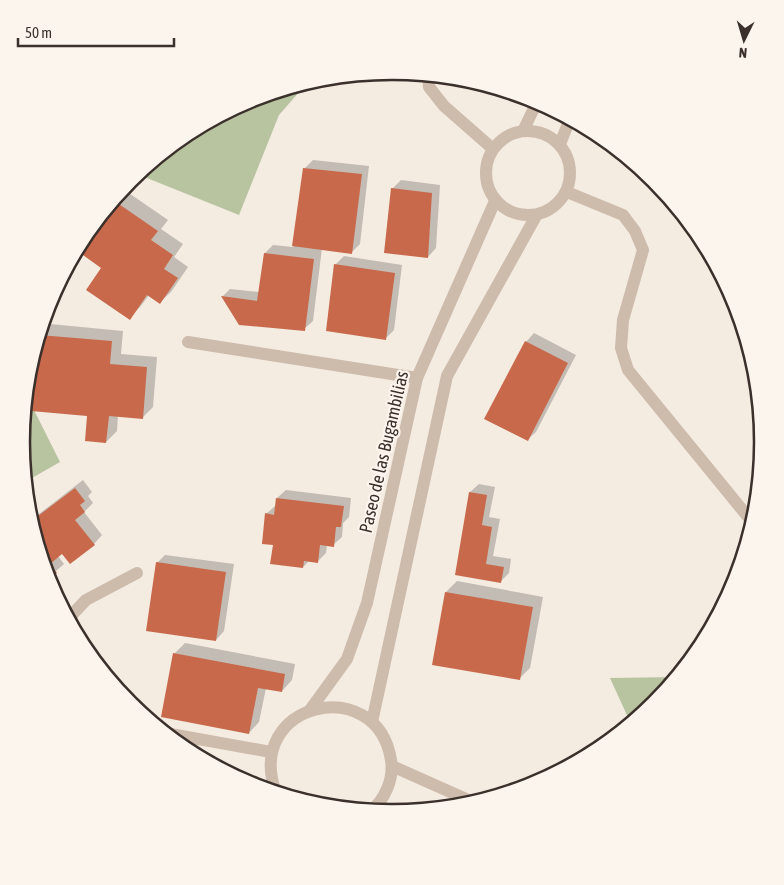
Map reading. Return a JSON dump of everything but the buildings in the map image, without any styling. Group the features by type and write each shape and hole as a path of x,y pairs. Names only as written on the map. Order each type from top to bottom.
{"street":[{"path":"429,83 429,87 444,106 493,149"},
{"path":"523,131 534,109"},
{"path":"560,144 567,126"},
{"path":"523,131 543,133 560,144 571,167 567,192 554,208 536,216 513,214 495,201 485,175 493,149 506,136 523,131"},
{"path":"567,192 624,215 635,231 642,250 623,320 621,348 628,370 747,515"},
{"name":"Paseo de las Bugambilias","path":"310,710 347,659 367,603 417,378 495,201"},
{"path":"372,722 447,376 536,216"},
{"path":"188,342 417,378"},
{"path":"73,614 86,600 137,573"},
{"path":"272,784 270,766 272,752 279,734 293,720 310,710 326,707 342,708 358,713 372,722 382,735 389,750 392,766 388,786 379,804"},
{"path":"182,737 272,752"},
{"path":"392,766 463,798"}],"green space":[{"path":"298,93 279,115 239,215 146,177 172,155 211,129 253,108"},
{"path":"32,406 60,462 32,478 30,442"},
{"path":"667,677 628,717 610,678"}]}
